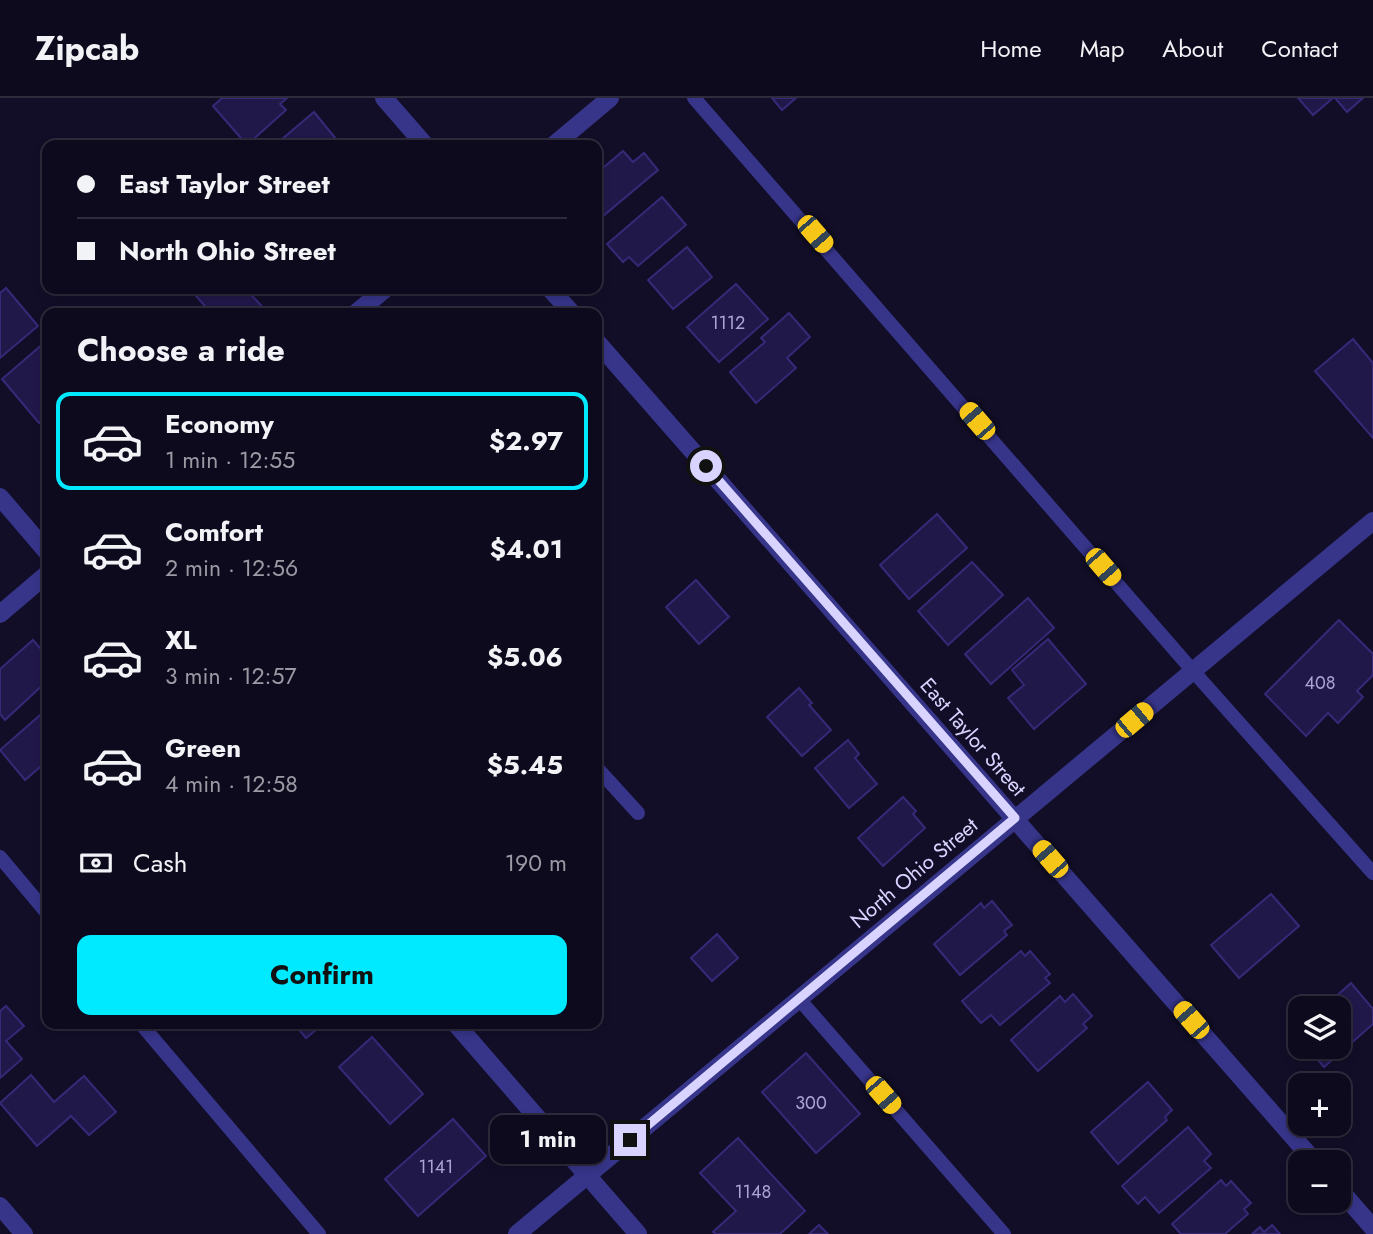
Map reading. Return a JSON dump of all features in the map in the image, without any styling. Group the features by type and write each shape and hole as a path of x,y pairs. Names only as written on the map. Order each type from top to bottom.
{"street":[{"path":"384,98 421,140"},
{"path":"560,140 610,98"},
{"path":"362,308 379,294"},
{"path":"555,294 567,308"},
{"name":"East Taylor Street","path":"602,348 1305,1150"},
{"path":"0,497 42,546"},
{"name":"North Ohio Street","path":"517,1234 1373,521"},
{"path":"0,614 42,578"},
{"path":"460,1029 638,1234"},
{"path":"1351,1203 1373,1228"},
{"path":"0,1206 24,1234"}],"lane":[{"path":"694,98 1193,671 1373,873"},
{"path":"602,773 638,813"},
{"path":"0,857 42,907"},
{"path":"800,999 1004,1234"},
{"path":"145,1029 319,1234"}],"building":[{"path":"222,98 287,98 280,104 286,110 253,140 243,140 213,106"},
{"path":"772,98 796,98 782,110"},
{"path":"1298,98 1333,98 1313,115"},
{"path":"1335,98 1363,98 1347,112"},
{"path":"314,112 337,140 281,140"},
{"path":"623,151 633,162 644,153 658,170 602,217 602,169"},
{"path":"662,197 686,225 638,266 629,257 623,262 607,244"},
{"path":"687,247 712,277 673,309 648,280"},
{"path":"736,284 768,319 719,362 687,327"},
{"path":"6,288 38,326 0,358 0,293"},
{"path":"194,294 251,294 263,308 207,308"},
{"path":"789,313 810,337 787,358 796,368 756,403 730,372 765,342 761,338"},
{"path":"1353,339 1373,363 1373,438 1315,371"},
{"path":"42,345 42,420 39,423 2,379"},
{"path":"937,514 967,548 909,599 880,565"},
{"path":"972,562 1003,595 948,645 918,611"},
{"path":"696,580 729,617 699,644 666,607"},
{"path":"1028,598 1054,628 991,684 965,654"},
{"path":"1339,620 1373,654 1373,675 1357,691 1363,697 1338,723 1328,713 1306,736 1265,694"},
{"path":"1048,639 1086,684 1034,729 1008,698 1024,685 1012,670"},
{"path":"33,640 42,650 42,686 5,720 0,714 0,669"},
{"path":"799,688 812,703 809,705 831,730 802,756 767,717"},
{"path":"42,713 42,765 25,780 0,750"},
{"path":"848,740 859,754 855,758 877,784 849,808 815,768"},
{"path":"903,797 916,811 913,814 925,828 883,866 858,838"},
{"path":"1271,894 1299,926 1239,978 1211,945"},
{"path":"992,901 1012,925 1004,931 1007,935 960,975 934,944 981,903 984,908"},
{"path":"717,934 738,958 712,981 691,958"},
{"path":"1021,951 1025,956 1030,951 1050,974 1045,978 1050,983 1000,1025 991,1015 981,1023 962,1001"},
{"path":"1351,983 1373,1009 1373,1024 1351,1043 1351,996 1336,996"},
{"path":"1073,994 1092,1016 1083,1024 1087,1028 1038,1071 1011,1040 1060,996 1065,1002"},
{"path":"6,1006 24,1026 6,1041 22,1059 0,1078 0,1011"},
{"path":"298,1029 317,1029 306,1038"},
{"path":"372,1037 423,1094 390,1124 339,1067"},
{"path":"806,1053 860,1114 816,1153 762,1092"},
{"path":"1317,1059 1333,1059 1324,1067"},
{"path":"31,1075 54,1102 84,1076 116,1112 89,1135 71,1116 37,1146 0,1103"},
{"path":"1148,1082 1172,1110 1165,1117 1167,1120 1118,1164 1091,1132"},
{"path":"453,1119 486,1156 418,1216 385,1179"},
{"path":"1188,1127 1211,1154 1204,1161 1211,1168 1159,1213 1145,1197 1138,1204 1122,1186"},
{"path":"738,1138 805,1211 780,1234 713,1232 736,1211 700,1173"},
{"path":"1221,1180 1226,1186 1231,1181 1251,1203 1244,1209 1248,1214 1225,1234 1181,1234 1172,1224"},
{"path":"819,1225 828,1234 809,1234"},
{"path":"1272,1225 1280,1234 1252,1234 1260,1227 1264,1232"}],"route":[{"path":"630,1140 1015,818 706,466"}]}
